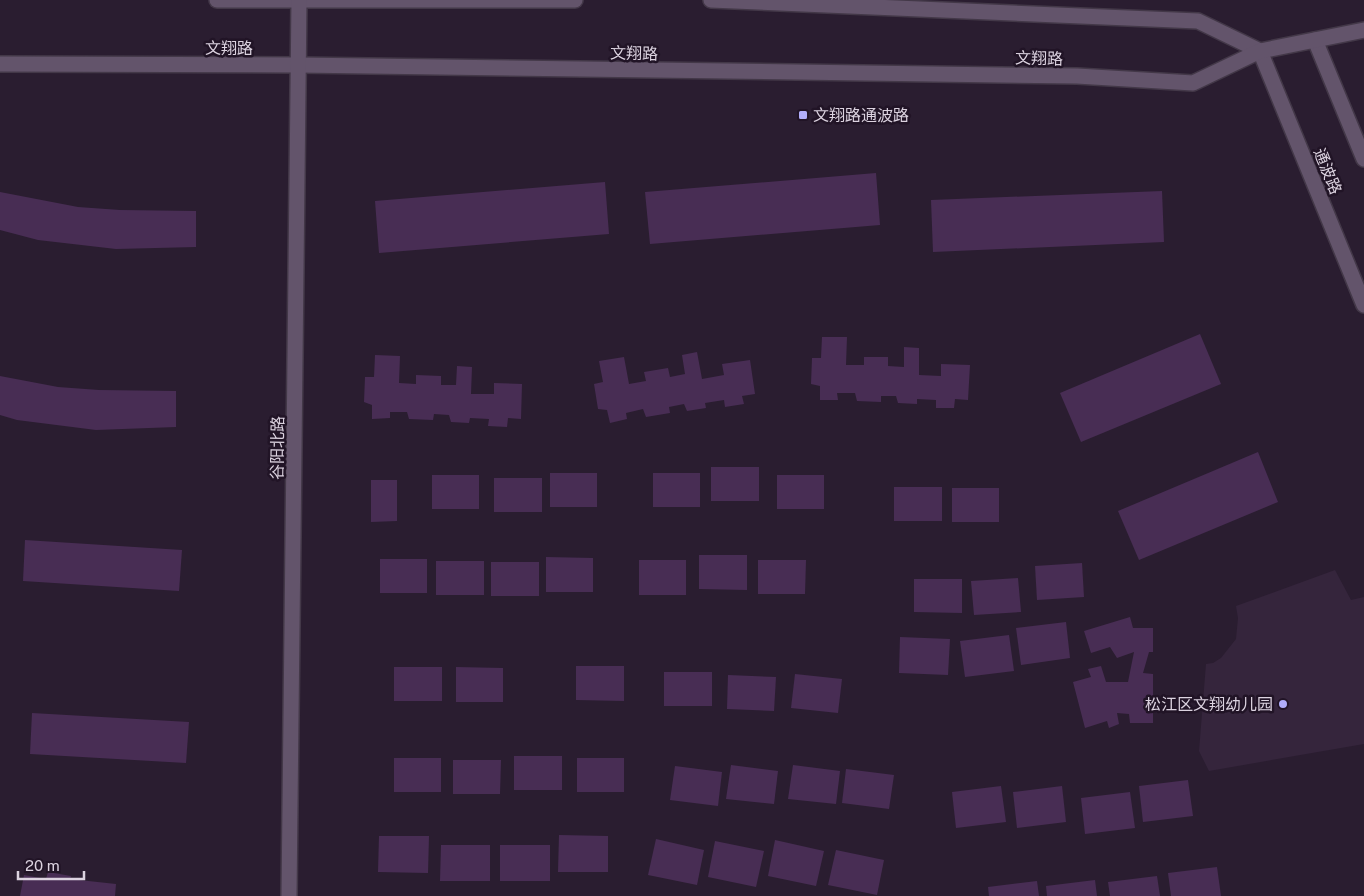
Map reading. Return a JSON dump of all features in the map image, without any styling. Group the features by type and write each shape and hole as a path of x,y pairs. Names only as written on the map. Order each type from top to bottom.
{"main road":[{"path":"217,0 575,0"},
{"name":"谷阳北路","path":"289,896 299,0"},
{"path":"711,0 1198,20 1260,51"},
{"name":"文翔路","path":"0,64 298,65 1067,76 1193,83 1260,51 1364,30"},
{"path":"1315,40 1364,159"},
{"name":"通波路","path":"1260,51 1364,305"}],"shaded area":[{"name":"松江区文翔幼儿园","path":"1335,570 1351,600 1364,597 1364,744 1209,771 1199,751 1206,664 1213,663 1221,658 1236,639 1238,618 1236,606"}],"building":[{"path":"876,173 880,225 650,244 645,192"},
{"path":"605,182 609,234 379,253 375,201"},
{"path":"1162,191 1164,242 933,252 931,200"},
{"path":"0,192 78,207 120,210 196,211 196,247 116,249 38,240 0,230"},
{"path":"1200,334 1221,384 1081,442 1060,393"},
{"path":"822,337 847,337 846,365 864,365 864,357 888,357 888,366 904,367 904,347 919,348 919,375 941,376 941,364 970,365 968,400 955,399 954,408 936,408 936,400 917,399 917,404 898,403 896,396 881,396 881,402 857,401 855,393 837,393 838,400 820,400 820,386 811,384 812,358 821,358"},
{"path":"697,352 702,379 724,375 722,364 750,360 755,394 742,396 744,404 725,407 724,400 705,403 706,408 687,411 684,404 669,407 670,413 646,417 643,409 626,413 627,419 610,423 607,410 598,409 594,384 603,382 599,361 624,357 629,384 646,381 644,372 668,368 670,377 685,374 682,355"},
{"path":"375,355 400,356 399,383 416,384 416,375 441,376 441,385 456,385 457,366 472,367 471,394 494,394 494,383 522,384 521,419 508,418 507,427 488,426 489,419 470,418 469,423 451,422 449,415 434,414 433,420 409,419 407,412 390,412 390,418 372,419 372,405 364,402 365,377 374,377"},
{"path":"0,376 58,387 99,390 176,391 176,427 96,430 17,420 0,415"},
{"path":"1258,452 1278,502 1139,560 1118,511"},
{"path":"711,467 759,467 759,501 711,501"},
{"path":"550,473 597,473 597,507 550,507"},
{"path":"653,473 700,473 700,507 653,507"},
{"path":"432,475 479,475 479,509 432,509"},
{"path":"777,475 824,475 824,509 777,509"},
{"path":"494,478 542,478 542,512 494,512"},
{"path":"371,480 397,480 397,521 371,522"},
{"path":"894,487 942,487 942,521 894,521"},
{"path":"952,488 999,488 999,522 952,522"},
{"path":"25,540 182,550 179,591 23,581"},
{"path":"699,555 747,555 747,590 699,589"},
{"path":"546,557 593,558 593,592 546,592"},
{"path":"380,559 427,559 427,593 380,593"},
{"path":"639,560 686,560 686,595 639,595"},
{"path":"758,560 806,560 805,594 758,594"},
{"path":"436,561 484,561 484,595 436,595"},
{"path":"491,562 539,562 539,596 491,596"},
{"path":"1082,563 1084,597 1037,600 1035,566"},
{"path":"1018,578 1021,612 974,615 971,581"},
{"path":"914,579 962,579 962,613 914,612"},
{"path":"1130,617 1133,628 1153,628 1153,652 1149,652 1143,673 1153,674 1153,723 1130,723 1129,714 1117,713 1119,724 1109,728 1107,721 1085,728 1073,682 1091,677 1088,669 1101,666 1106,682 1128,682 1134,652 1117,658 1110,647 1091,653 1084,631"},
{"path":"1066,622 1070,658 1021,665 1016,628"},
{"path":"1009,635 1014,671 965,677 960,641"},
{"path":"900,637 950,639 948,675 899,673"},
{"path":"576,666 624,666 624,701 576,700"},
{"path":"394,667 442,667 442,701 394,701"},
{"path":"456,667 503,668 503,702 456,702"},
{"path":"664,672 712,672 712,706 664,706"},
{"path":"795,674 842,679 838,713 791,708"},
{"path":"728,675 776,677 774,711 727,709"},
{"path":"32,713 189,722 186,763 30,754"},
{"path":"514,756 562,756 562,790 514,790"},
{"path":"394,758 441,758 441,792 394,792"},
{"path":"577,758 624,758 624,792 577,792"},
{"path":"453,760 501,760 500,794 453,794"},
{"path":"731,765 778,771 774,804 726,799"},
{"path":"793,765 840,771 836,804 788,799"},
{"path":"675,766 722,772 718,806 670,800"},
{"path":"846,769 894,775 889,809 842,803"},
{"path":"1188,780 1193,816 1143,822 1139,786"},
{"path":"1001,786 1006,822 956,828 952,792"},
{"path":"1062,786 1066,822 1017,828 1013,792"},
{"path":"1130,792 1135,828 1085,834 1081,798"},
{"path":"559,835 608,836 608,872 558,872"},
{"path":"379,836 429,836 428,873 378,872"},
{"path":"656,839 704,850 697,885 648,875"},
{"path":"775,840 824,851 816,886 768,876"},
{"path":"715,841 764,851 756,887 708,877"},
{"path":"441,845 490,845 490,881 440,881"},
{"path":"500,845 550,845 550,881 500,881"},
{"path":"836,850 884,860 877,895 828,885"},
{"path":"1217,867 1221,896 1171,896 1168,873"},
{"path":"48,872 71,876 70,879 116,884 115,896 20,896 24,875 46,879"},
{"path":"1157,876 1160,896 1110,896 1108,882"},
{"path":"1095,880 1097,896 1047,896 1046,886"},
{"path":"1037,881 1039,896 989,896 988,887"}],"place":[{"name":"文翔路通波路","path":"803,115"},
{"name":"松江区文翔幼儿园","path":"1283,704"}]}
